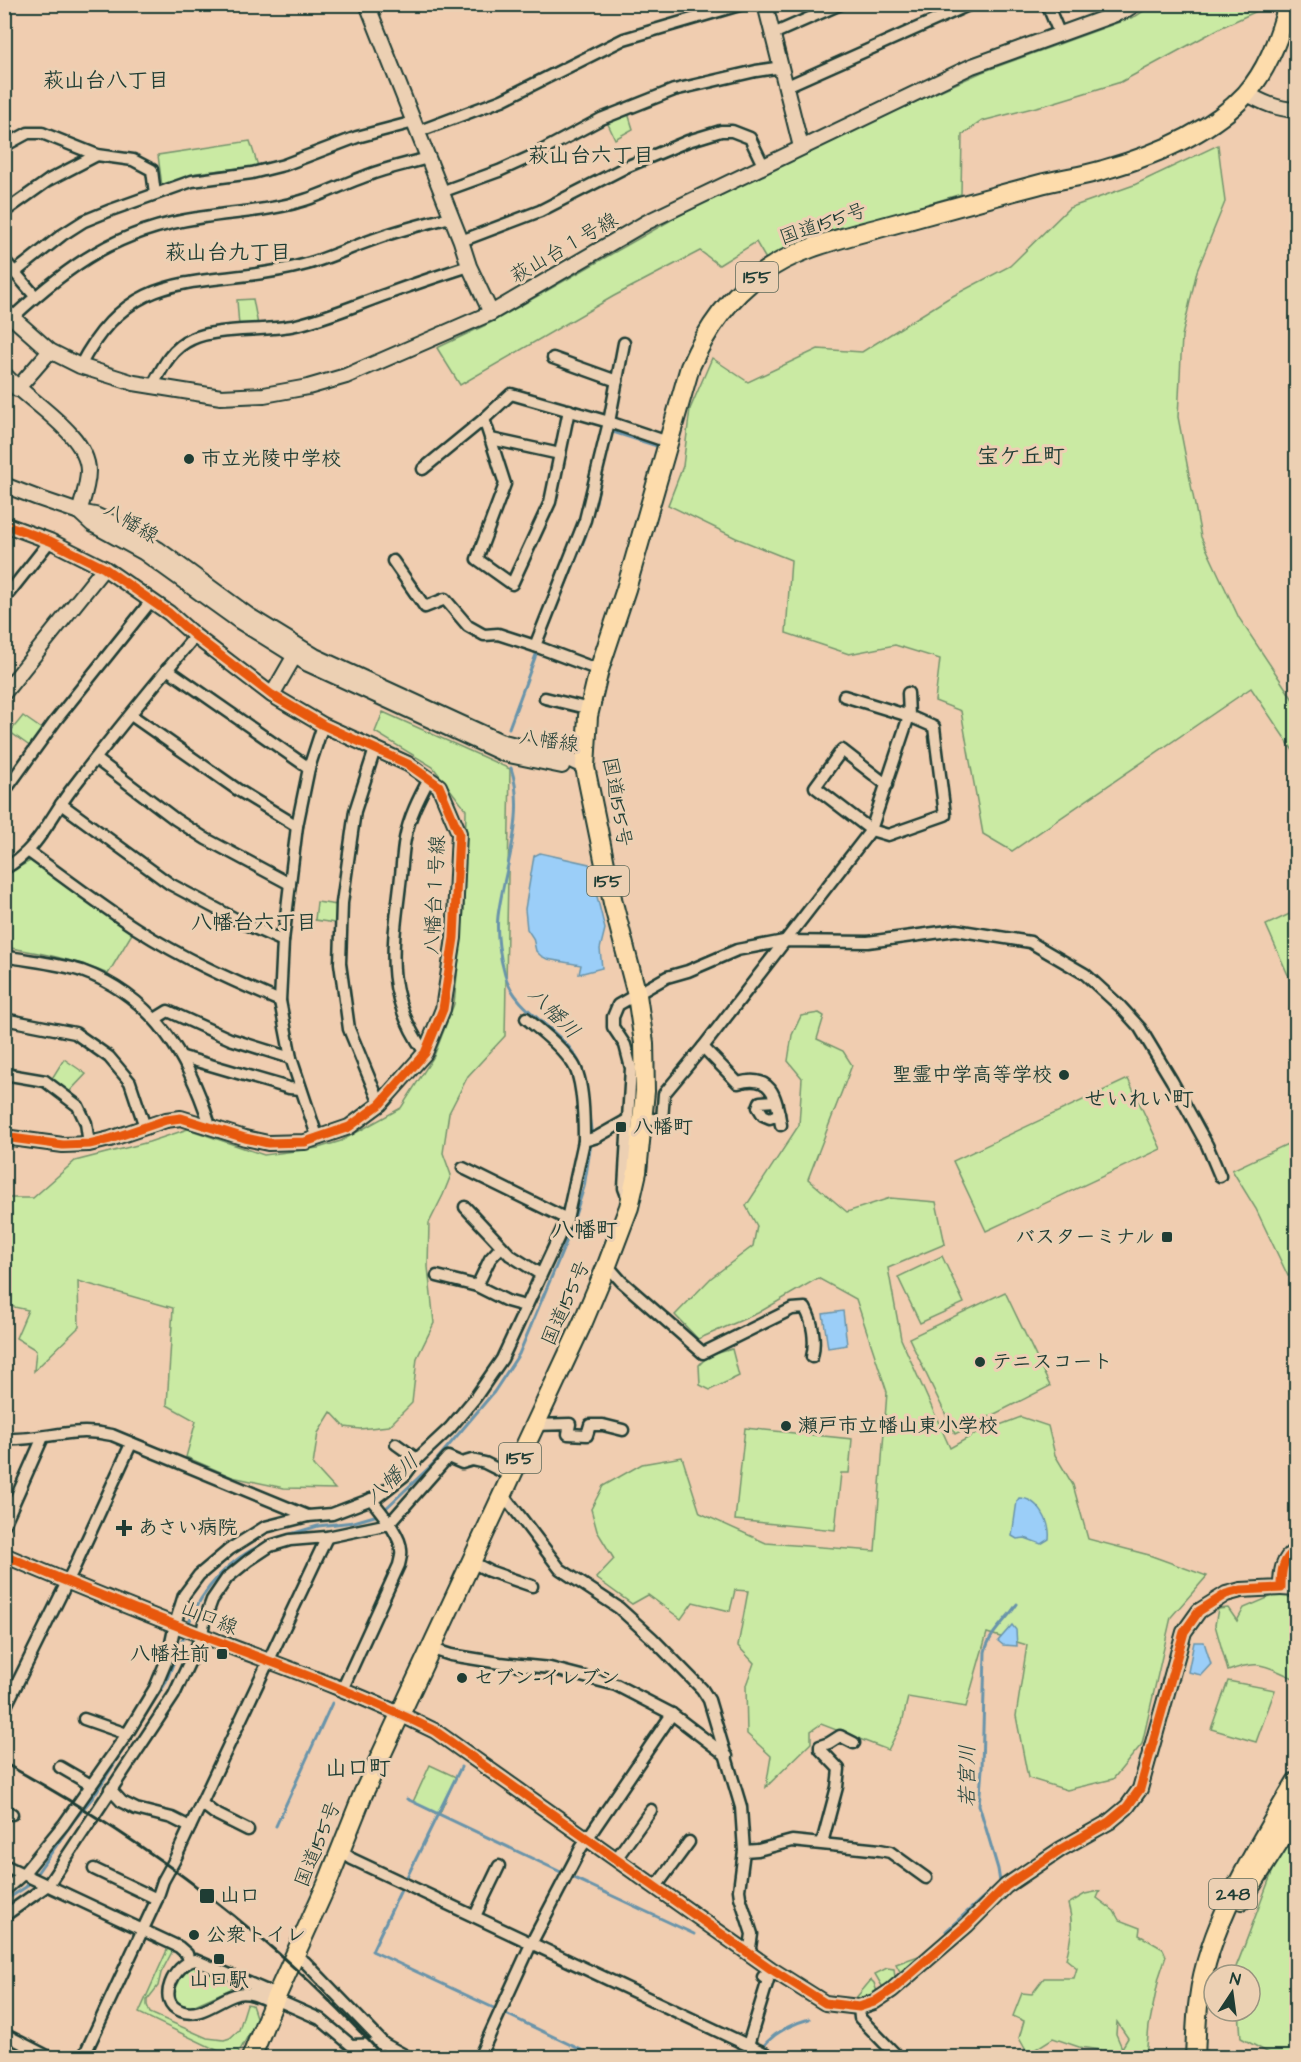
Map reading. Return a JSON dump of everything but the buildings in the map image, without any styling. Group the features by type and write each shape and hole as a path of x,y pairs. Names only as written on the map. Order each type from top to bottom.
{"highway":[{"name":"国道155号","path":"251,2058 327,1884 363,1794 608,1265 631,1198 637,1172 635,1119 645,1090 644,1043 637,995 613,903 585,767 585,743 599,670 626,589 690,367 697,350 724,308 761,273 805,251 843,238 1037,185 1103,171 1166,150 1228,110 1246,93 1264,67 1281,34 1288,4"},
{"name":"248","path":"1195,2058 1199,1998 1204,1972 1224,1913 1243,1874 1296,1782"},
{"name":"248","path":"1198,2017 1224,1937 1246,1892 1296,1815"}],"street":[{"path":"367,4 469,266 491,313"},
{"path":"14,273 46,246 84,221 155,194 202,178 252,173 284,165 357,137 416,127 502,100 624,39 743,4"},
{"path":"765,4 801,147"},
{"path":"773,34 841,4"},
{"path":"787,86 971,4"},
{"path":"1047,4 1060,35"},
{"name":"萩山台１号線","path":"8,314 50,351 80,366 116,379 152,387 221,397 264,395 308,387 346,376 491,313 647,222 972,66 1060,35 1126,7"},
{"path":"441,192 499,171 601,119 674,90 782,67"},
{"path":"1246,93 1266,104 1285,110 1296,110"},
{"path":"461,241 540,212 626,167 709,134 732,131 750,138 763,165"},
{"path":"4,146 28,133 42,134 97,155 133,160 152,170 155,194"},
{"path":"4,212 49,180 97,155"},
{"path":"8,314 75,264 138,232 198,218 259,211 298,202 369,175 428,158"},
{"path":"80,366 91,344 115,316 145,296 164,288 188,282 262,274 297,267 401,230 451,217"},
{"path":"4,260 35,296"},
{"path":"152,387 168,357 190,339 219,332 294,326 469,266"},
{"path":"535,646 585,520 609,422 624,343"},
{"path":"17,389 50,351"},
{"path":"553,358 617,381"},
{"path":"4,375 17,389 73,436 83,452 88,470 86,488 79,512"},
{"path":"423,469 511,394 609,422 668,442"},
{"path":"484,419 505,484 477,559 512,584 550,502 568,410"},
{"path":"491,439 560,454"},
{"name":"八幡線","path":"4,485 79,512 92,524 143,552 239,621 353,686 504,754 568,768 585,767"},
{"name":"八幡台１号線","path":"4,524 50,541 104,568 169,613 195,636 272,695 323,725 408,764 439,786 459,833 454,938 443,1009 425,1053 380,1104 349,1127 305,1142 268,1143 181,1118 166,1120 89,1144 63,1145 4,1137"},
{"path":"4,600 50,541"},
{"path":"393,561 425,607 445,599 468,626 484,635 498,634 599,670"},
{"path":"4,693 104,568"},
{"path":"4,792 56,720 151,601"},
{"path":"4,869 29,852 42,836 61,804 195,636"},
{"path":"272,695 297,652"},
{"path":"167,669 309,768"},
{"path":"590,1140 635,1119 662,1120 664,1094 871,830 909,716 908,693"},
{"path":"844,696 909,716 934,727 945,815 888,835 871,830 814,787 842,750 887,785"},
{"path":"545,698 590,709"},
{"path":"131,715 238,790 297,826"},
{"path":"318,1139 291,1058 280,1001 283,941 297,826 309,768 323,725"},
{"path":"375,749 355,811 342,903 340,963 349,1029 380,1104"},
{"path":"96,759 206,839 290,884"},
{"path":"425,1053 405,1019 397,995 392,965 405,839 413,809 429,779"},
{"path":"61,804 170,884 245,924 283,941"},
{"path":"29,852 88,896 141,931 234,982 280,1001"},
{"path":"635,1119 631,1068 625,1045 614,1027 613,1017 618,1005 667,977 688,971 737,950 783,941 868,942 956,930 1030,942 1085,974 1121,1007 1140,1028 1197,1127 1220,1176"},
{"path":"4,956 58,965 82,972 123,993 155,1019 183,1057 201,1096 210,1125"},
{"path":"155,1019 168,1011 230,1039 291,1058"},
{"path":"4,1018 75,1034 109,1057 130,1082 145,1127"},
{"path":"4,1891 34,1878 64,1824 127,1734 155,1689 168,1657 184,1595 199,1575 230,1549 265,1527 374,1503 377,1497 405,1475 417,1459 431,1450 475,1398 502,1359 567,1219 590,1140 577,1071 561,1050 526,1018"},
{"path":"703,1047 738,1083 752,1079 761,1081 769,1087 775,1101 780,1120 763,1115 758,1107 760,1102 775,1101"},
{"path":"183,1057 290,1088 301,1089"},
{"path":"4,1074 45,1081 78,1106 86,1123 89,1144"},
{"path":"463,1168 567,1219"},
{"path":"465,1207 501,1247 540,1274"},
{"path":"477,1286 490,1259 501,1247"},
{"path":"608,1265 621,1281 703,1353 792,1309 805,1308 815,1345 812,1357"},
{"path":"437,1276 477,1286 507,1301 525,1306"},
{"path":"535,1425 570,1424 568,1434 587,1435 590,1425 603,1425 623,1430"},
{"path":"4,1439 43,1437 75,1431 112,1435 308,1516"},
{"path":"4,1525 43,1437"},
{"path":"4,1710 131,1444"},
{"path":"396,1444 417,1459"},
{"path":"431,1450 443,1461"},
{"path":"4,1916 110,1789 174,1695 212,1600 227,1578 270,1546 290,1540 327,1537 387,1521 448,1457 462,1463 472,1460 485,1462 511,1476"},
{"path":"502,1494 560,1569 619,1608 702,1689 709,1700 741,1807 744,1851 739,1890 752,1934 749,1955"},
{"path":"342,1690 399,1565 402,1549 374,1503"},
{"path":"82,2058 157,1899 162,1881 174,1861 327,1537"},
{"path":"1281,1588 1285,1559 1296,1550"},
{"name":"山口線","path":"4,1555 342,1690 435,1731 749,1955 825,2003 859,2007"},
{"path":"470,1561 489,1571 532,1586"},
{"path":"899,2058 860,2018 859,2007 874,2002 892,1990 967,1925 1006,1886 1109,1822 1127,1807 1140,1789 1184,1632 1199,1611 1226,1594 1241,1590 1296,1589"},
{"path":"429,1648 451,1655 550,1668 616,1685 672,1714 727,1756"},
{"path":"479,2058 532,1942 580,1848 672,1714"},
{"path":"84,1719 127,1734"},
{"path":"822,1843 837,1787 839,1769 819,1749 820,1746 840,1736 854,1743"},
{"path":"60,1767 92,1785"},
{"path":"110,1789 122,1802 136,1809 172,1818 190,1827"},
{"path":"201,1803 214,1813 248,1830"},
{"path":"616,1859 651,1810"},
{"path":"744,1851 792,1841 890,1852 926,1878"},
{"path":"655,1888 688,1842"},
{"path":"340,1850 352,1859 775,2058"},
{"path":"4,1865 179,1947 187,1954 189,1961"},
{"path":"475,1916 499,1866"},
{"path":"94,1869 157,1899"},
{"path":"295,1956 305,1962 384,2044 410,2058"},
{"path":"275,1999 269,2001 255,1995 239,1993 190,2013 174,2008 169,2001 168,1990 179,1967 195,1960 272,1993 275,1999 320,2019 351,2045 384,2044"},
{"path":"746,2058 754,2048 768,1980 763,1977 771,1969"},
{"path":"4,2034 51,2058"}],"green space":[{"path":"1153,5 1270,5 1222,27 1121,82 982,121 962,135 961,194 836,232 767,261 756,242 719,265 700,251 614,296 460,385 437,348 492,322 680,215 815,147 982,72 1136,16"},
{"path":"628,113 633,129 615,139 607,122"},
{"path":"250,141 258,166 196,173 162,186 158,155"},
{"path":"1218,145 1225,202 1197,271 1182,336 1178,417 1201,537 1239,618 1296,704 1296,755 1251,688 1012,851 983,834 961,711 935,701 940,659 895,645 849,654 786,633 791,560 736,538 668,505 683,466 690,409 712,358 748,382 818,349 862,352 947,299 1010,266 1069,208 1134,185"},
{"path":"253,299 258,325 239,326 237,300"},
{"path":"383,712 510,769 505,1036 468,1076 449,1113 443,1153 451,1175 429,1223 428,1267 434,1323 417,1358 412,1403 389,1426 360,1429 345,1427 331,1412 318,1433 313,1465 335,1489 284,1488 232,1477 186,1457 196,1421 167,1405 173,1308 78,1281 79,1327 34,1371 36,1350 16,1338 28,1310 5,1305 5,1198 33,1198 75,1161 149,1142 188,1129 264,1155 318,1148 341,1141 401,1108 434,1056 454,1004 464,909 466,810 433,767 375,732"},
{"path":"23,716 43,730 31,747 10,732"},
{"path":"32,860 133,932 108,974 70,960 5,947 4,875"},
{"path":"317,902 337,905 335,923 315,920"},
{"path":"1296,911 1296,993 1266,925"},
{"path":"819,1013 824,1016 817,1039 843,1051 852,1065 808,1179 847,1212 890,1198 936,1202 945,1244 888,1268 901,1339 950,1448 973,1435 1021,1417 1048,1426 1055,1455 1073,1485 1088,1539 1149,1555 1207,1576 1171,1617 1142,1744 1113,1779 1067,1790 1028,1778 1016,1716 1027,1645 987,1633 966,1707 908,1697 902,1723 888,1750 821,1724 811,1731 811,1743 766,1787 771,1756 747,1734 746,1685 754,1663 738,1646 748,1591 735,1590 730,1611 693,1602 681,1619 648,1595 632,1604 596,1578 614,1559 597,1531 591,1509 603,1486 642,1464 682,1457 700,1513 766,1543 875,1551 887,1392 856,1299 818,1278 758,1313 698,1339 675,1315 711,1278 753,1246 757,1226 746,1206 799,1125 802,1078 788,1061 792,1035 801,1016"},
{"path":"64,1059 86,1074 69,1092 51,1080"},
{"path":"1128,1079 1161,1149 986,1231 953,1161"},
{"path":"1296,1140 1296,1271 1288,1276 1256,1209 1232,1170"},
{"path":"942,1256 964,1303 920,1323 898,1277"},
{"name":"テニスコート","path":"1005,1292 1050,1386 955,1434 909,1338"},
{"path":"732,1349 739,1376 710,1390 700,1385 699,1365 708,1356"},
{"path":"745,1428 852,1439 849,1473 841,1473 835,1530 735,1520"},
{"path":"1277,1594 1296,1598 1296,1679 1256,1665 1228,1671 1215,1625 1218,1609 1228,1608 1237,1621 1244,1608"},
{"path":"1228,1681 1275,1690 1256,1742 1211,1729"},
{"path":"430,1765 456,1777 439,1815 413,1802"},
{"path":"1296,1821 1296,2057 1276,2057 1241,2038 1240,2023 1262,2023 1262,1963 1238,1963 1287,1838"},
{"path":"1100,1891 1097,1898 1114,1911 1119,1920 1140,1928 1139,1935 1163,1949 1166,1956 1159,1977 1149,2026 1146,2057 1130,2057 1134,2053 1122,2049 1121,2057 1100,2057 1100,2050 1079,2047 1053,2038 1028,2054 1019,2038 1024,2021 1013,2016 1022,1993 1032,1994 1044,1978 1074,1978 1077,1968 1066,1959 1071,1932 1068,1904 1085,1894","holes":["1117,2022 1128,2038 1122,2048 1116,2034"]},
{"path":"168,1948 173,1950 161,1973 158,1986 147,2000 150,2013 207,2038 224,2040 239,2030 247,2004 252,2005 257,2020 236,2057 231,2057 139,2013"},
{"path":"923,1956 902,1975 896,1964"},
{"path":"191,1964 229,1980 231,1989 188,2008 175,2003 174,1991 179,1976"},
{"path":"887,1968 894,1969 895,1978 886,1987 882,1986 875,1974"},
{"path":"871,1980 877,1992 855,1999"}],"water":[{"path":"540,853 589,864 605,929 600,949 602,968 579,974 581,965 547,959 536,951 533,938 527,929 525,909 534,856"},
{"path":"843,1311 847,1345 828,1348 823,1314"},
{"path":"1019,1498 1032,1502 1042,1512 1048,1525 1049,1539 1041,1544 1012,1536"},
{"path":"1012,1625 1016,1630 1017,1646 1003,1645 998,1641"},
{"path":"1194,1642 1204,1642 1211,1664 1201,1675 1188,1672"}],"waterway":[{"name":"八幡川","path":"610,433 657,446"},
{"name":"八幡川","path":"596,502 602,471"},
{"name":"八幡川","path":"558,603 586,535"},
{"name":"八幡川","path":"509,728 537,652"},
{"path":"511,768 517,805 513,842 498,916 499,946 503,968 512,990 522,1003 571,1049 584,1078"},
{"name":"八幡川","path":"383,1511 434,1463 494,1392 519,1354 567,1240 584,1187 592,1137 588,1108"},
{"name":"八幡川","path":"274,1539 318,1526 354,1522 378,1515"},
{"name":"八幡川","path":"188,1625 201,1599 219,1575 242,1556 268,1542"},
{"name":"若宮川","path":"946,1931 1000,1882 979,1805 985,1652 994,1633 1017,1604"},
{"name":"八幡川","path":"4,1901 26,1887 93,1797 165,1684 185,1634"},
{"path":"276,1826 332,1703"},
{"path":"406,1879 461,1767"},
{"path":"407,1799 565,1874"},
{"path":"572,1877 694,1934"},
{"path":"401,1890 372,1951 498,2010"},
{"path":"504,2013 598,2058"},
{"name":"若宮川","path":"761,2049 783,2030 809,2019"}],"railway":[{"path":"4,1763 109,1825 207,1894 299,1972 385,2058"}],"cycle path":[{"path":"4,524 50,541 104,568 169,613 195,636 272,695 323,725 408,764 439,786 459,833 454,938 443,1009 425,1053 380,1104 349,1127 305,1142 268,1143 181,1118 166,1120 89,1144 63,1145 4,1137"},
{"path":"4,1555 149,1615 337,1687 435,1731 771,1969 825,2003 859,2007 874,2002 892,1990 967,1925 1006,1886 1061,1849 1109,1822 1127,1807 1140,1789 1184,1632 1199,1611 1226,1594 1241,1590 1281,1588 1283,1566 1296,1550"}],"place":[{"name":"市立光陵中学校","path":"189,459"},
{"name":"聖霊中学高等学校","path":"1064,1075"},
{"name":"八幡町","path":"621,1127"},
{"name":"バスターミナル","path":"1167,1237"},
{"name":"テニスコート","path":"980,1362"},
{"name":"瀬戸市立幡山東小学校","path":"786,1426"},
{"name":"あさい病院","path":"124,1528"},
{"name":"八幡社前","path":"222,1654"},
{"name":"セブン-イレブン","path":"462,1678"},
{"name":"山口","path":"207,1896"},
{"name":"公衆トイレ","path":"194,1935"},
{"name":"山口駅","path":"219,1959"}],"district":[{"name":"萩山台八丁目","path":"106,80"},
{"name":"萩山台六丁目","path":"591,155"},
{"name":"萩山台九丁目","path":"228,252"},
{"name":"宝ケ丘町","path":"1021,456"},
{"name":"八幡台六丁目","path":"254,922"},
{"name":"せいれい町","path":"1139,1099"},
{"name":"八幡町","path":"585,1230"},
{"name":"山口町","path":"358,1768"}]}
